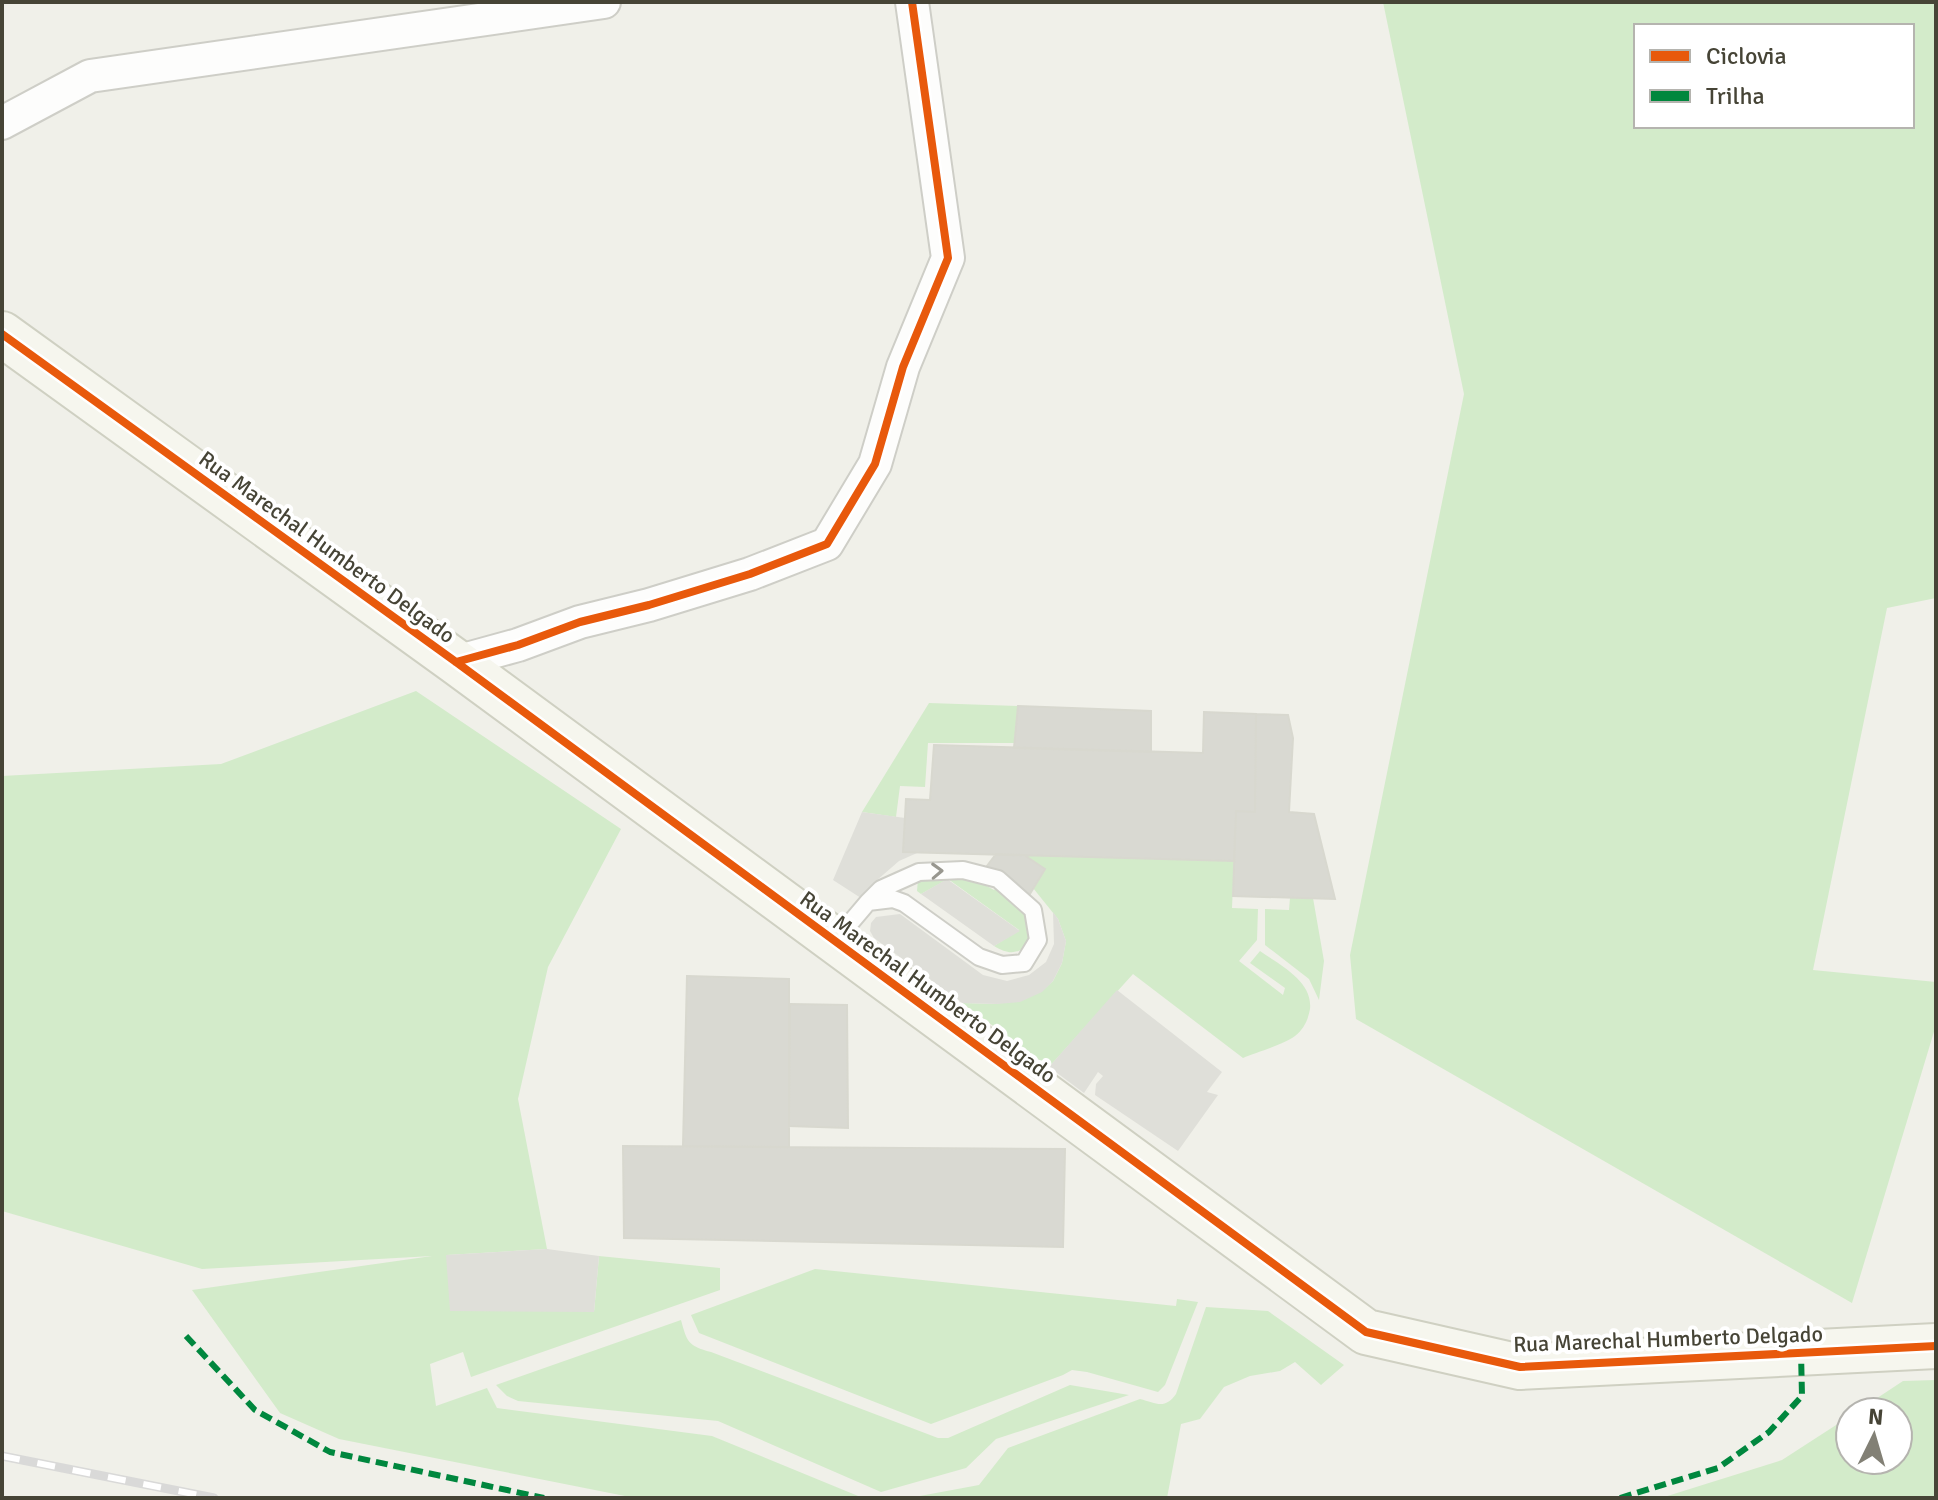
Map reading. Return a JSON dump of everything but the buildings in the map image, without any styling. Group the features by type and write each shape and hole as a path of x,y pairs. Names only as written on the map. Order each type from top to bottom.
{"street":[{"path":"2,123 90,76 548,6 604,2"},
{"path":"456,662 518,645 580,622 750,574 827,544 875,464 903,367 948,258 912,2"},
{"name":"Rua Marechal Humberto Delgado","path":"2,334 456,662 1366,1332 1520,1367 1936,1346"}],"lane":[{"path":"835,941 868,902 881,889 919,872 963,870 998,879 1033,910 1038,940 1024,963 1002,965 979,957 904,903 893,899 868,902"}],"green space":[{"path":"1383,2 1936,2 1936,598 1887,608 1813,970 1936,982 1936,1025 1852,1303 1356,1019 1350,955 1464,394"},
{"path":"416,691 621,829 548,967 518,1099 547,1249 447,1255 594,1312 599,1256 720,1268 720,1290 471,1377 463,1352 430,1364 436,1406 487,1388 497,1408 712,1436 863,1498 635,1498 339,1439 280,1413 192,1290 432,1256 202,1269 2,1211 2,776 221,764"},
{"path":"929,703 1018,706 1014,743 928,743 925,787 900,786 896,817 862,812"},
{"path":"1024,855 1234,861 1232,908 1258,909 1257,940 1239,961 1283,995 1285,988 1250,963 1260,951 1294,975 1310,999 1307,1021 1290,1039 1243,1058 1133,974 1049,1067 962,1003 997,1004 1041,992 1053,981 1062,963 1066,941 1058,919 1033,888 1045,869"},
{"path":"930,873 976,880 994,890 999,886 1033,921 1029,945 1012,952 994,946 1019,930 948,879 921,894 917,891 918,879"},
{"path":"1290,898 1313,898 1324,961 1319,1000 1309,979 1265,945 1265,909 1289,910"},
{"path":"815,1269 1176,1306 1177,1299 1198,1302 1165,1385 1158,1392 1072,1370 931,1424 699,1333 691,1315"},
{"path":"1206,1307 1268,1311 1344,1365 1321,1385 1295,1362 1280,1371 1250,1376 1224,1387 1200,1419 1181,1424 1167,1498 909,1498 979,1485 1008,1448 1140,1399 1160,1404 1168,1402 1176,1394"},
{"path":"681,1320 687,1338 697,1348 938,1438 948,1438 1070,1385 1129,1395 996,1439 966,1468 881,1492 718,1421 518,1401 507,1396 496,1385"},
{"path":"1936,1380 1936,1498 1661,1498 1782,1460 1834,1426 1834,1476 1914,1476 1914,1396 1880,1396 1903,1381"}],"shaded area":[{"path":"862,812 905,818 903,852 917,853 899,861 876,881 864,900 833,880"},
{"path":"947,879 1020,931 994,946 921,894"},
{"path":"1053,912 1066,941 1062,963 1053,981 1042,992 1020,1002 962,1003 874,938 870,931 876,917 900,914 983,975 1007,981 1029,975 1046,962 1054,944"},
{"path":"1117,990 1222,1072 1207,1092 1218,1095 1178,1151 1095,1095 1096,1084 1103,1076 1098,1072 1084,1093 1049,1067"},
{"path":"547,1249 599,1256 594,1312 450,1311 446,1255"}],"railway":[{"path":"2,1456 214,1498"}],"marked path":[{"path":"186,1336 255,1410 330,1452 544,1498"},
{"path":"1620,1498 1718,1468 1769,1432 1802,1396 1801,1352"}],"cycle path":[{"path":"456,662 518,645 580,622 750,574 827,544 875,464 903,367 948,258 912,2"},
{"path":"2,334 456,662 1366,1332 1520,1367 1936,1346"}]}
